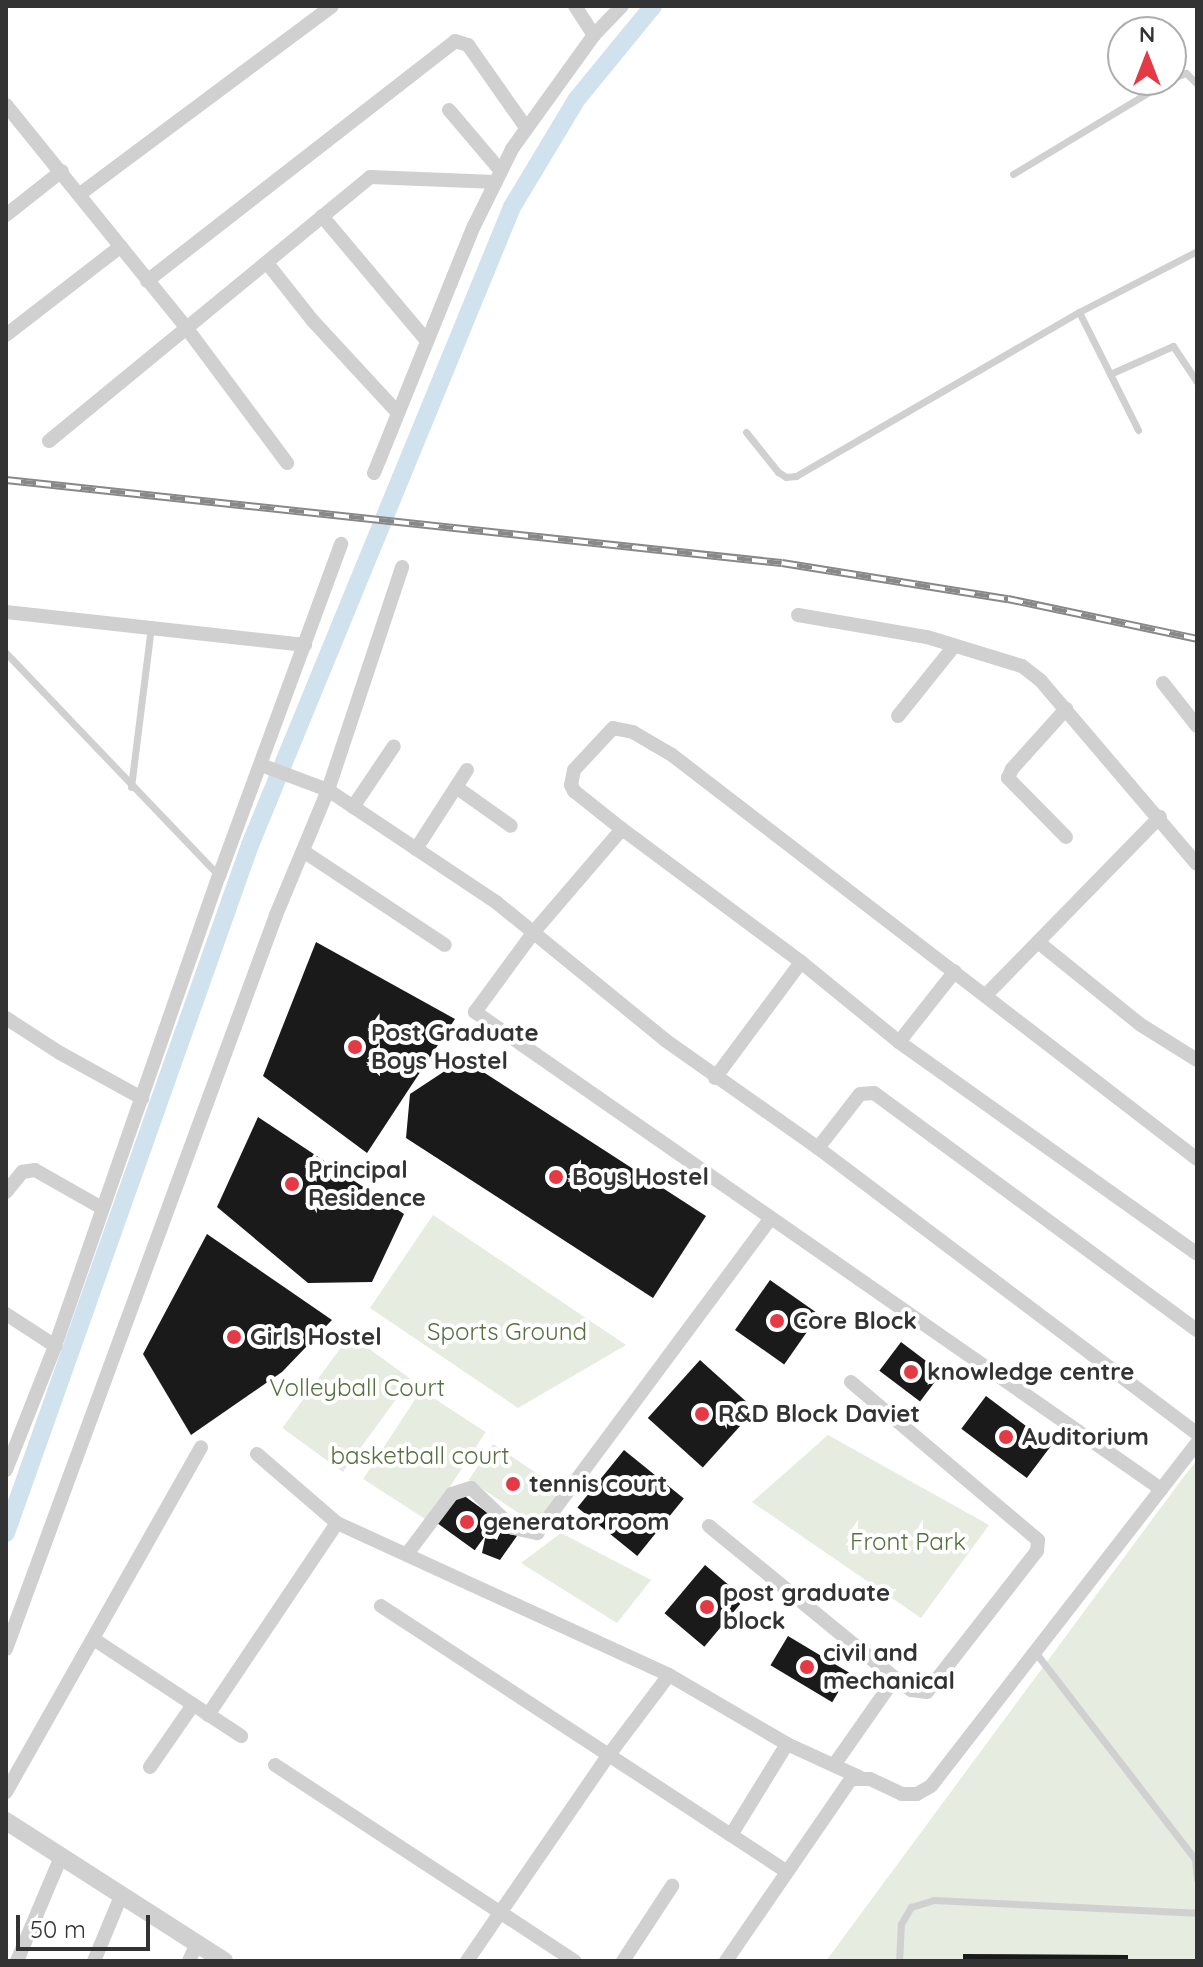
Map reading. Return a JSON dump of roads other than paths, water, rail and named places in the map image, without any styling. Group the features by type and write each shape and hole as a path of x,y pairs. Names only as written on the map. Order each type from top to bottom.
{"street":[{"path":"80,194 332,6"},
{"path":"575,6 594,35"},
{"path":"374,473 498,176 525,126 594,35 622,6"},
{"path":"147,281 455,41 468,45 525,126"},
{"path":"6,105 185,326 287,463"},
{"path":"449,110 498,176"},
{"path":"6,215 62,171"},
{"path":"49,441 185,326 370,177 498,176"},
{"path":"322,216 427,341"},
{"path":"6,335 121,246"},
{"path":"267,263 313,321 398,413"},
{"path":"6,1470 55,1346 219,876 341,544"},
{"path":"6,1649 84,1430 328,790 402,567"},
{"path":"6,612 151,625 305,645"},
{"path":"798,615 885,628 997,656 1022,666 1041,681 1066,709 1197,864"},
{"path":"898,716 954,646"},
{"path":"1163,683 1197,726"},
{"path":"1066,709 1012,769 1008,778 1066,837"},
{"path":"1197,1159 955,971 863,906 672,755 633,732 613,728 574,770 571,785 622,829 801,962 899,1042 1197,1254"},
{"path":"353,807 394,746"},
{"path":"261,765 328,790 496,902 715,1078 818,1148 1197,1434"},
{"path":"416,849 467,770"},
{"path":"456,787 511,826"},
{"path":"986,995 1160,817"},
{"path":"622,829 533,933 475,1012 1161,1489"},
{"path":"303,851 445,945"},
{"path":"1038,942 1141,1025 1197,1060"},
{"path":"715,1078 801,962"},
{"path":"899,1042 955,971"},
{"path":"6,1018 60,1053 142,1098"},
{"path":"818,1148 860,1094 874,1093 1197,1330"},
{"path":"6,1192 22,1172 35,1170 102,1208"},
{"path":"407,1554 452,1494 471,1488 513,1528 537,1533 770,1219"},
{"path":"6,1314 55,1346"},
{"path":"709,1526 895,1678 911,1690 927,1692 1037,1551 1038,1540 851,1382"},
{"path":"257,1454 337,1523 669,1675 787,1744 902,1794 917,1794 931,1786 1197,1443"},
{"path":"6,1792 95,1640 201,1447"},
{"path":"208,1715 337,1523"},
{"path":"381,1606 786,1871"},
{"path":"95,1640 241,1736"},
{"path":"467,1961 608,1756 669,1675"},
{"path":"834,1765 895,1678"},
{"path":"150,1767 193,1705"},
{"path":"731,1835 787,1744"},
{"path":"275,1765 575,1961"},
{"path":"726,1961 844,1785 859,1777"},
{"path":"6,1821 224,1961"},
{"path":"17,1961 61,1857"},
{"path":"623,1961 672,1886"},
{"path":"94,1961 121,1896"},
{"path":"189,1961 197,1943"}],"lane":[{"path":"1013,174 1142,96"},
{"path":"746,432 778,472 786,477 796,476 1079,312 1197,251"},
{"path":"1079,312 1138,430"},
{"path":"1110,374 1173,346 1197,382"},
{"path":"131,787 151,625"},
{"path":"6,653 219,876"},
{"path":"1035,1652 1196,1859 1197,1879"},
{"path":"899,1961 901,1924 906,1915 911,1907 934,1900 1197,1913"}],"waterway":[{"path":"6,1533 250,845 512,207 577,99 653,6"}],"railway":[{"path":"6,480 782,563 1008,599 1197,639"}],"place":[{"name":"Post Graduate Boys Hostel","path":"355,1047"},
{"name":"Boys Hostel","path":"556,1177"},
{"name":"Principal Residence","path":"292,1184"},
{"name":"Core Block","path":"777,1321"},
{"name":"Girls Hostel","path":"234,1337"},
{"name":"knowledge centre","path":"911,1372"},
{"name":"R&D Block Daviet","path":"702,1414"},
{"name":"Auditorium","path":"1006,1437"},
{"name":"tennis court","path":"513,1484"},
{"name":"generator room","path":"467,1522"},
{"name":"post graduate block","path":"707,1607"},
{"name":"civil and mechanical","path":"807,1667"}],"park label":[{"name":"Sports Ground","path":"507,1332"},
{"name":"Volleyball Court","path":"357,1388"},
{"name":"basketball court","path":"420,1456"},
{"name":"Front Park","path":"908,1542"}]}
